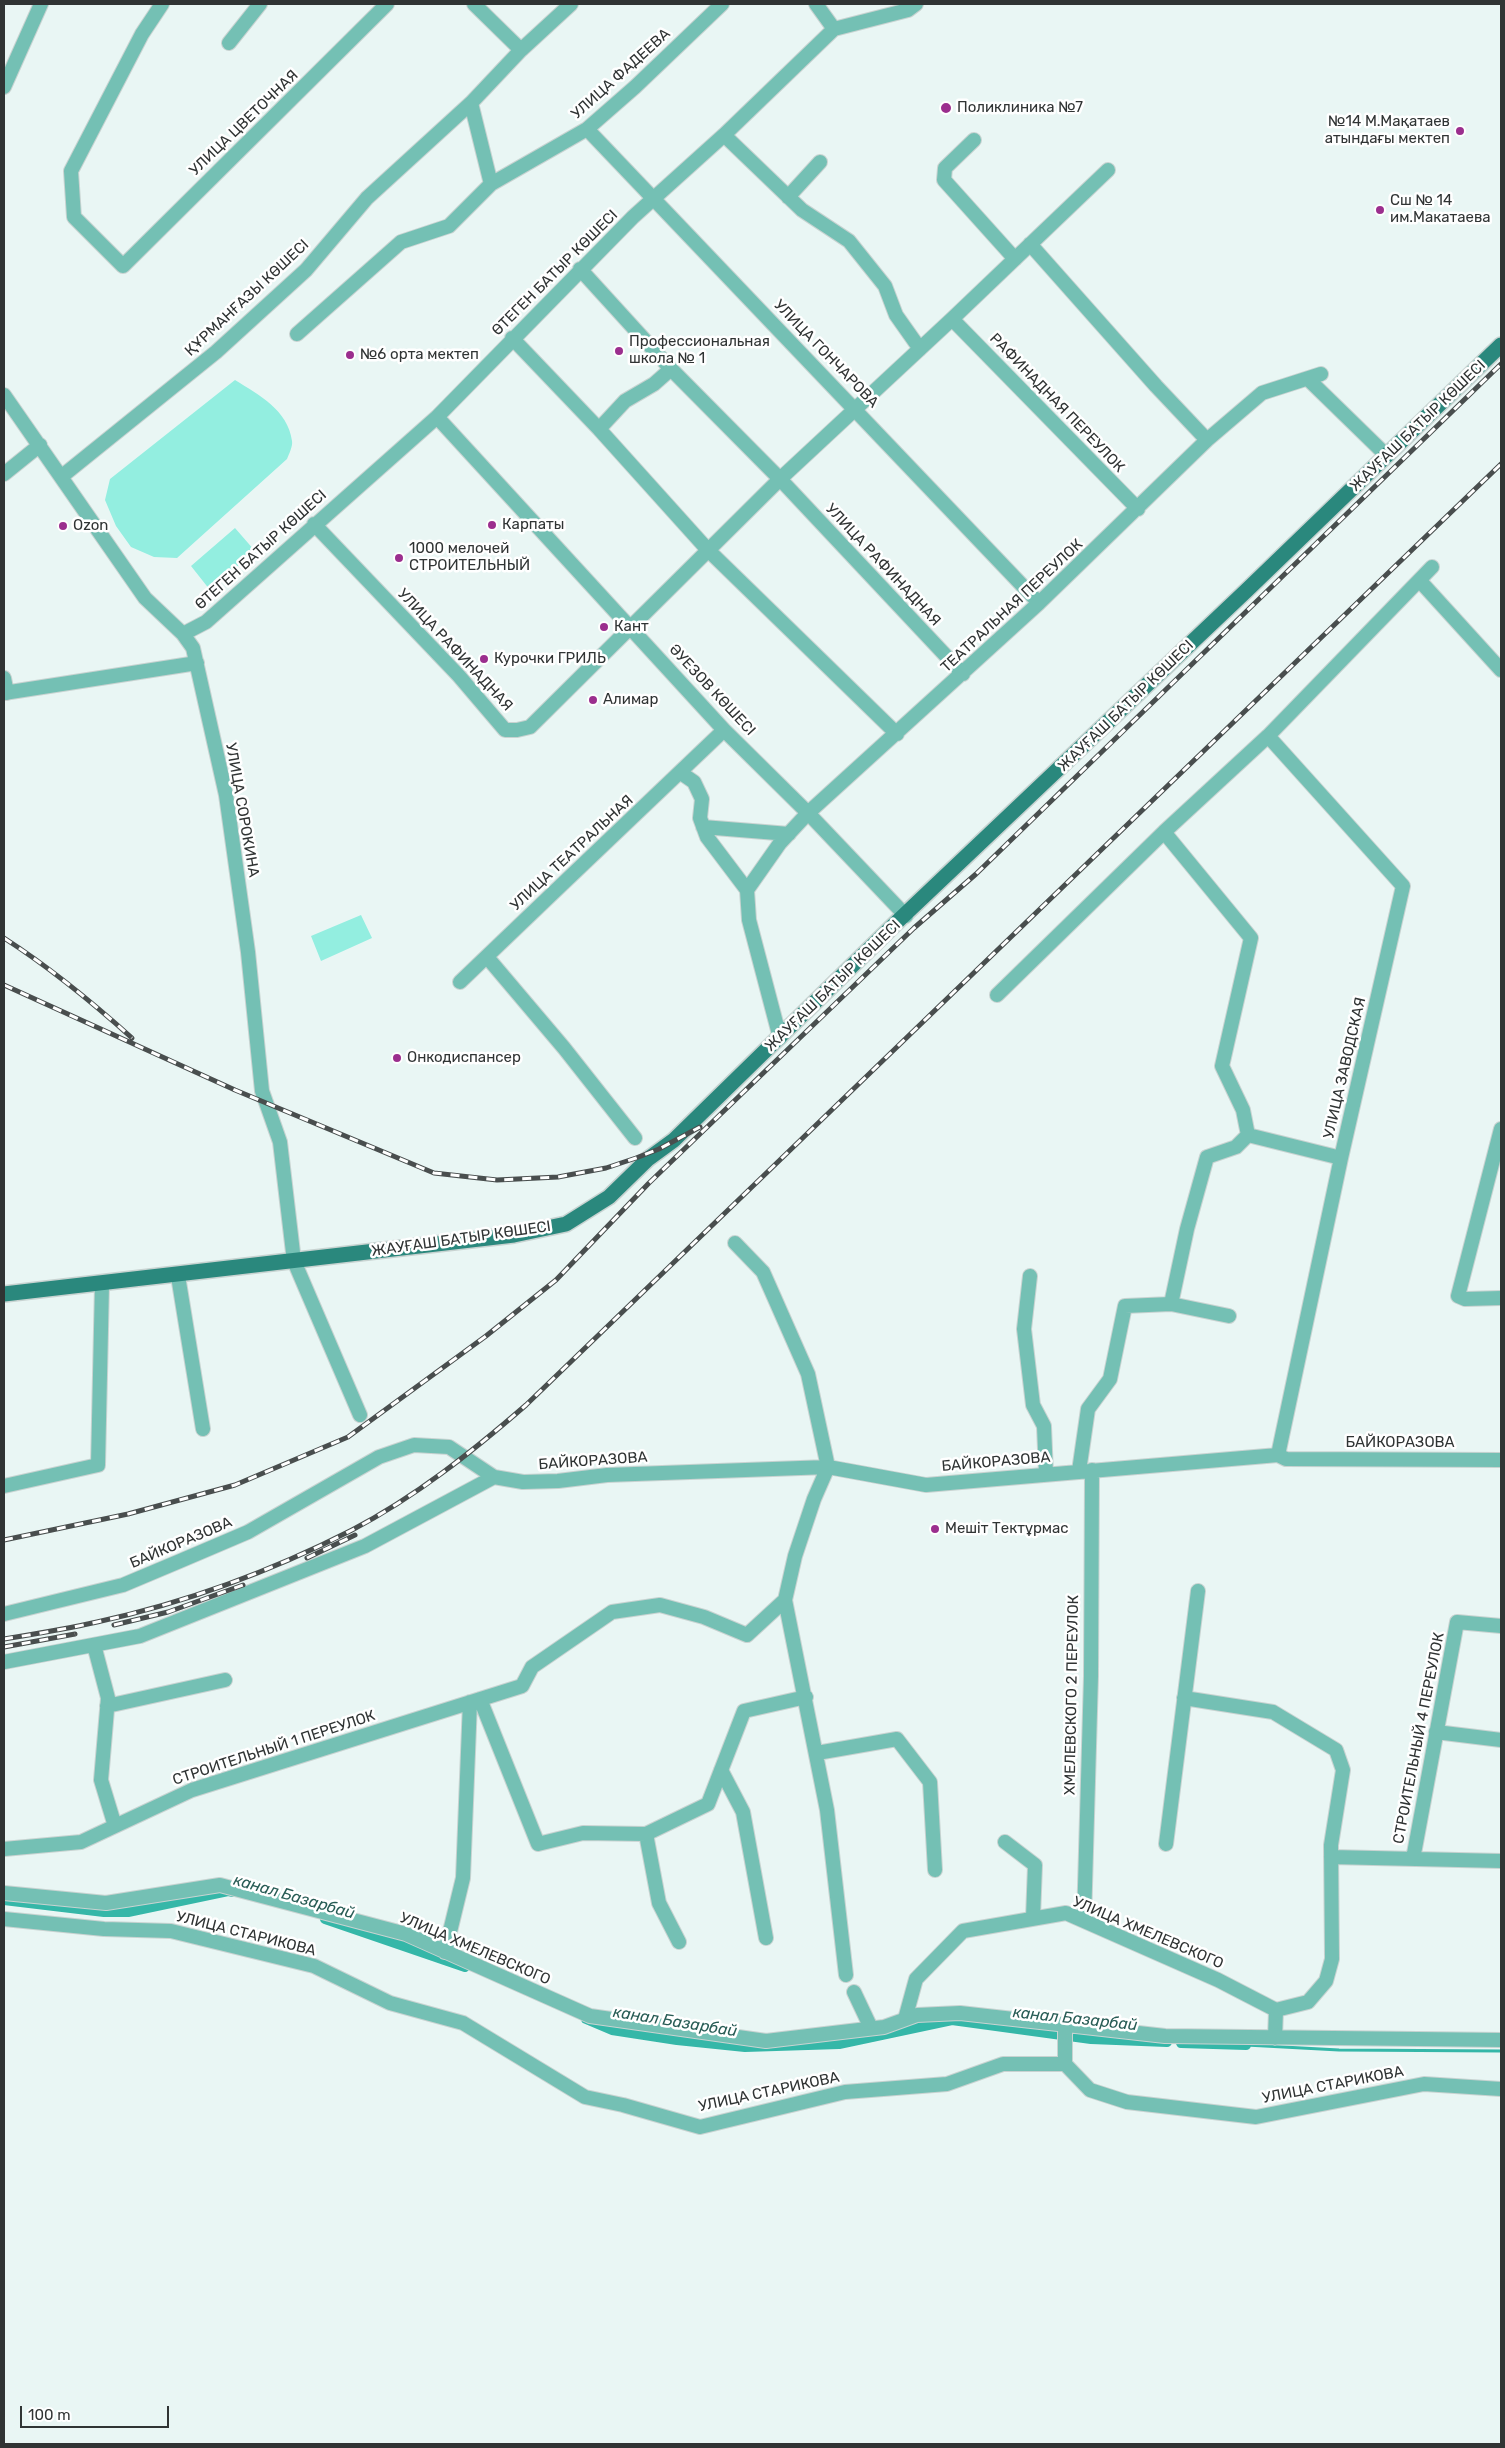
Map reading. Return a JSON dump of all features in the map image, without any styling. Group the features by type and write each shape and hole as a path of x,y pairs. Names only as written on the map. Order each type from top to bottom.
{"main road":[{"name":"ЖАУҒАШ БАТЫР КӨШЕСІ","path":"4,1294 178,1276 514,1235 566,1224 610,1197 648,1159 674,1140 1501,345"}],"street":[{"path":"4,87 41,4"},
{"name":"УЛИЦА ЦВЕТОЧНАЯ","path":"162,4 142,34 71,171 74,217 123,266 387,4"},
{"path":"229,43 260,4"},
{"path":"474,4 521,50"},
{"name":"ҚҰРМАНҒАЗЫ КӨШЕСІ","path":"61,477 216,352 306,270 367,198 471,103 521,50 572,4"},
{"name":"УЛИЦА ФАДЕЕВА","path":"297,334 401,242 450,226 491,184 588,129 722,4"},
{"path":"816,4 834,29 908,10 916,4"},
{"name":"ӨТЕГЕН БАТЫР КӨШЕСІ","path":"183,634 206,622 314,524 437,417 580,269 834,29"},
{"path":"471,103 491,184"},
{"name":"УЛИЦА ГОНЧАРОВА","path":"588,129 1040,603"},
{"path":"724,135 802,210 849,241 885,286 896,315 920,349"},
{"path":"974,140 945,168 944,180 1015,259"},
{"path":"788,197 820,162"},
{"name":"УЛИЦА РАФИНАДНАЯ","path":"314,524 459,676 505,730 530,727 780,479 856,410 1108,170"},
{"path":"1030,244 1156,386 1207,440"},
{"name":"УЛИЦА РАФИНАДНАЯ","path":"580,269 671,369 780,479 963,674"},
{"name":"РАФИНАДНАЯ ПЕРЕУЛОК","path":"952,319 1138,509"},
{"path":"512,338 599,429 707,550 897,734"},
{"path":"599,429 624,401 654,384 671,369"},
{"name":"ТЕАТРАЛЬНАЯ ПЕРЕУЛОК","path":"747,890 788,834 808,813 1040,603 1207,440 1262,393 1314,376 1387,456"},
{"name":"УЛИЦА СОРОКИНА","path":"4,394 145,598 183,634 193,648 226,795 248,952 262,1091 280,1142 294,1261 360,1415"},
{"name":"ӘУЕЗОВ КӨШЕСІ","path":"437,417 631,626 724,730 808,813 906,916"},
{"path":"4,474 40,445"},
{"path":"997,995 1164,832 1268,736 1432,567"},
{"path":"1420,581 1501,670"},
{"path":"4,678 5,693 197,663"},
{"name":"УЛИЦА ТЕАТРАЛЬНАЯ","path":"460,982 588,857 681,773 724,730"},
{"name":"УЛИЦА ЗАВОДСКАЯ","path":"1268,736 1403,886 1341,1158 1278,1455"},
{"path":"681,773 694,782 702,799 700,818 707,837 747,890 749,920 780,1038"},
{"path":"703,827 788,834"},
{"path":"1164,832 1251,938 1222,1066 1243,1110 1248,1135"},
{"path":"487,957 564,1048 635,1138"},
{"path":"1501,1129 1458,1296 1465,1299 1501,1298"},
{"path":"1248,1135 1341,1158"},
{"path":"1229,1316 1171,1304 1187,1229 1207,1158 1236,1147 1248,1135"},
{"path":"734,1243 763,1272 808,1374 828,1467 795,1556 785,1600 827,1810 846,1976"},
{"path":"178,1276 203,1428"},
{"path":"1030,1276 1024,1329 1033,1405 1044,1426 1046,1474"},
{"path":"4,1486 98,1465 102,1284"},
{"name":"ХМЕЛЕВСКОГО 2 ПЕРЕУЛОК","path":"1084,1921 1091,1676 1086,1470 1088,1409 1110,1379 1125,1306 1171,1304"},
{"name":"БАЙКОРАЗОВА","path":"4,1614 123,1585 248,1532 379,1457 414,1445 449,1447 494,1478 523,1482 607,1475 828,1467 926,1485 1278,1455 1286,1458 1501,1460"},
{"path":"4,1662 140,1636 365,1546 494,1478"},
{"path":"1166,1844 1198,1591"},
{"name":"СТРОИТЕЛЬНЫЙ 1 ПЕРЕУЛОК","path":"4,1849 81,1842 192,1790 522,1686 532,1668 612,1612 660,1605 704,1617 746,1635 785,1600"},
{"name":"СТРОИТЕЛЬНЫЙ 4 ПЕРЕУЛОК","path":"1413,1859 1457,1622 1501,1626"},
{"path":"94,1645 108,1698 101,1780 115,1826"},
{"path":"107,1706 225,1680"},
{"path":"475,1700 538,1844 583,1833 646,1834 708,1804 744,1711 806,1698"},
{"path":"1184,1698 1273,1712 1336,1750 1344,1770 1331,1845 1332,1959 1326,1981 1308,2002 1276,2010 1274,2038"},
{"path":"445,1952 463,1878 475,1700"},
{"path":"1436,1732 1501,1740"},
{"path":"817,1753 897,1739 930,1782 935,1870"},
{"path":"721,1770 743,1812 766,1938"},
{"path":"646,1834 659,1903 679,1942"},
{"path":"1005,1842 1035,1865 1033,1918"},
{"path":"1331,1857 1501,1861"},
{"name":"УЛИЦА ХМЕЛЕВСКОГО","path":"4,1893 106,1903 220,1885 406,1934 590,2016 766,2041 871,2028 918,2015 960,2013 1165,2036 1501,2040"},
{"name":"УЛИЦА ХМЕЛЕВСКОГО","path":"905,2020 916,1979 963,1931 1066,1912 1218,1980 1276,2010"},
{"name":"УЛИЦА СТАРИКОВА","path":"4,1919 104,1929 171,1931 314,1966 390,2003 463,2023 585,2097 623,2105 700,2126 845,2092 947,2084 1003,2064 1065,2061 1090,2090 1127,2102 1256,2117 1424,2084 1501,2089"},
{"path":"854,1992 871,2028"},
{"path":"1065,2025 1065,2061"}],"green space":[{"path":"235,380 271,404 285,420 292,443 287,459 177,558 154,557 131,547 116,526 105,500 110,479"},
{"path":"235,528 255,551 210,590 191,566"},
{"path":"361,915 372,938 321,961 311,936"}],"waterway":[{"name":"канал Базарбай","path":"4,1900 104,1912 128,1912 228,1891 232,1892"},
{"name":"канал Базарбай","path":"325,1919 465,1967"},
{"name":"канал Базарбай","path":"586,2019 612,2030 677,2040 745,2047 839,2044 952,2020 1091,2039 1167,2042"},
{"name":"канал Базарбай","path":"1181,2043 1246,2045"},
{"path":"1246,2045 1339,2050 1501,2051"}],"railway":[{"path":"4,1540 128,1514 235,1485 348,1437 486,1336 556,1280 649,1183 914,928 976,874 1501,364"},
{"path":"4,1639 74,1627 130,1614 195,1595 259,1572 352,1530 398,1503 464,1457 526,1405 1501,464"},
{"path":"4,938 70,985 132,1038"},
{"path":"4,985 235,1090 434,1173 497,1180 558,1177 606,1168 636,1158 659,1149 700,1127"},
{"path":"307,1558 355,1535"},
{"path":"114,1625 168,1612 243,1585"},
{"path":"4,1647 75,1634"}],"place":[{"name":"Поликлиника №7","path":"946,108"},
{"name":"№14 М.Мақатаев атындағы мектеп","path":"1460,131"},
{"name":"Сш № 14 им.Макатаева","path":"1380,210"},
{"name":"Профессиональная школа № 1","path":"619,351"},
{"name":"№6 орта мектеп","path":"350,355"},
{"name":"Карпаты","path":"492,525"},
{"name":"Ozon","path":"63,526"},
{"name":"1000 мелочей СТРОИТЕЛЬНЫЙ","path":"399,558"},
{"name":"Кант","path":"604,627"},
{"name":"Курочки ГРИЛЬ","path":"484,659"},
{"name":"Алимар","path":"593,700"},
{"name":"Онкодиспансер","path":"397,1058"},
{"name":"Мешіт Тектұрмас","path":"935,1529"}]}
